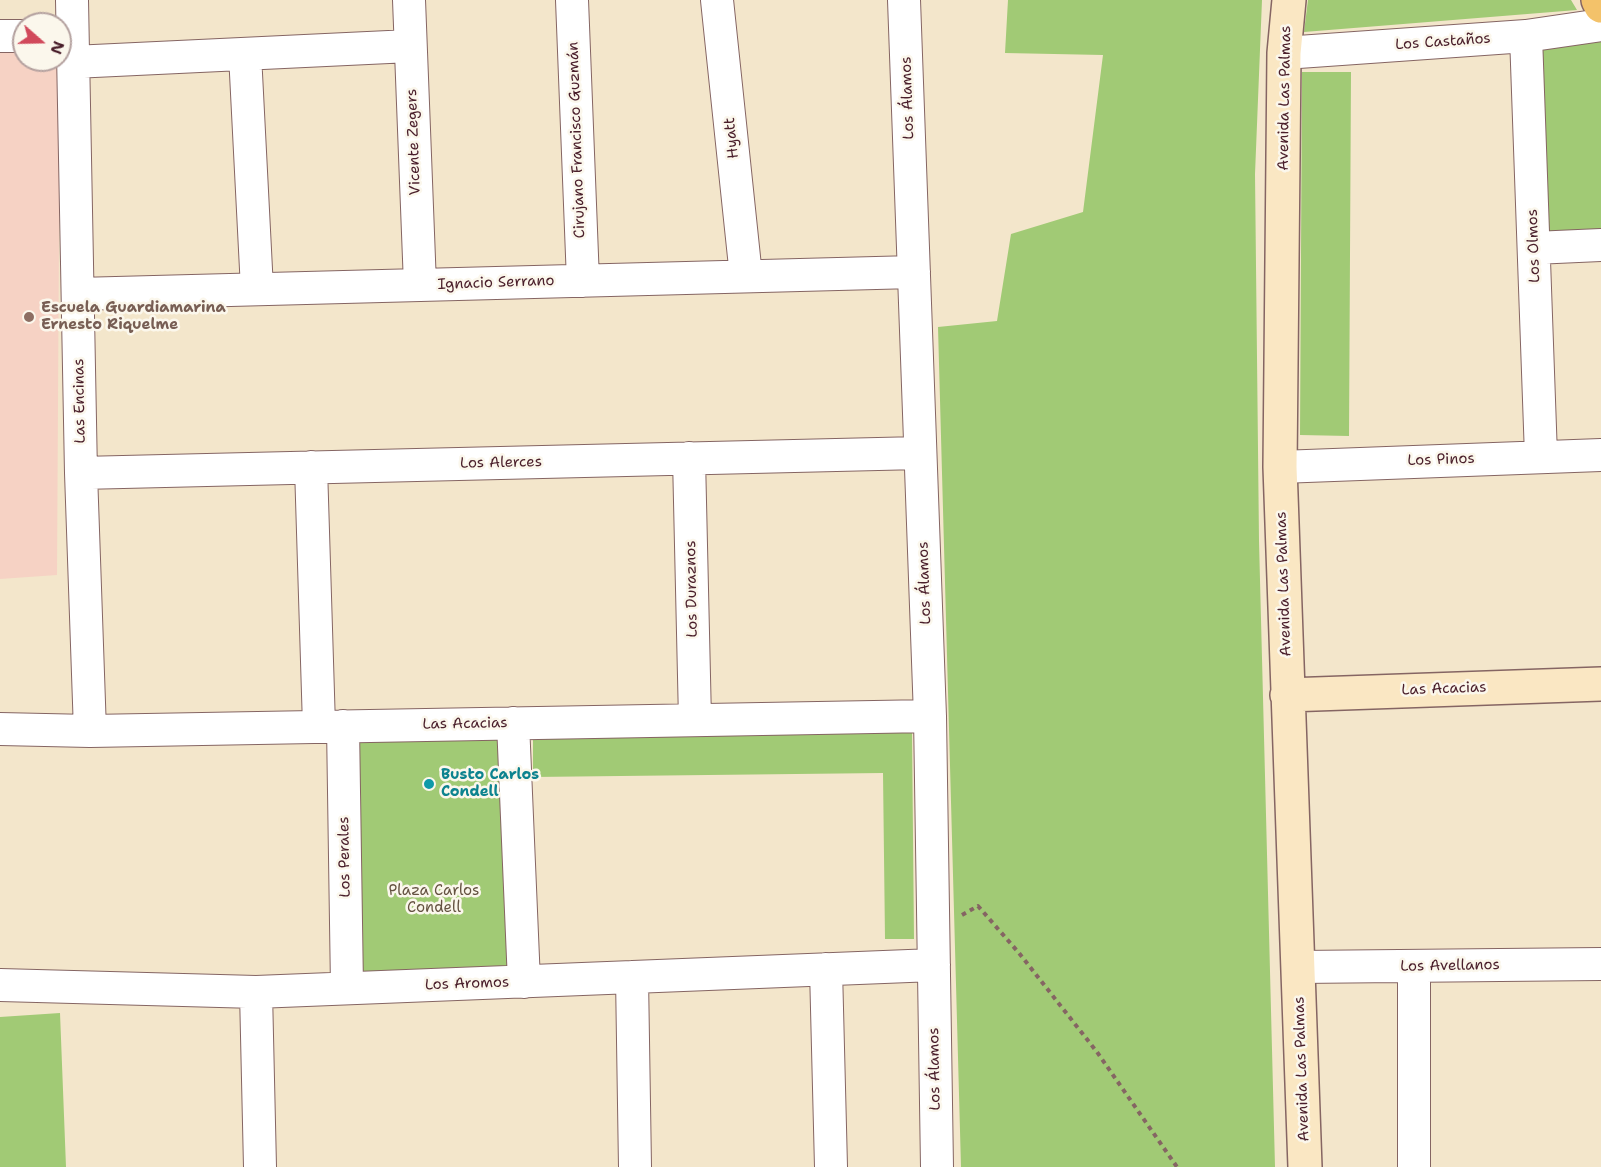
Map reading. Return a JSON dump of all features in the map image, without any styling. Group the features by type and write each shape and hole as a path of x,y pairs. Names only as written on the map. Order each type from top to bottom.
{"main road":[{"path":"1598,0 1601,6"}],"street":[{"name":"Vicente Zegers","path":"409,0 420,285"},
{"name":"Cirujano Francisco Guzmán","path":"572,0 583,280"},
{"name":"Hyatt","path":"717,0 746,276"},
{"name":"Los Álamos","path":"904,0 930,716 937,1167"},
{"name":"Avenida Las Palmas","path":"1288,0 1284,53 1280,467 1305,1167"},
{"name":"Los Castaños","path":"1284,53 1526,36 1601,25"},
{"name":"Los Olmos","path":"1526,36 1541,456"},
{"path":"72,45 246,54 410,46"},
{"path":"246,54 257,289"},
{"name":"Las Encinas","path":"69,72 78,294 81,473 90,730"},
{"path":"1534,248 1601,245"},
{"name":"Ignacio Serrano","path":"78,294 914,272"},
{"name":"Los Alerces","path":"81,473 920,453"},
{"name":"Los Pinos","path":"1280,467 1601,455"},
{"name":"Los Duraznos","path":"689,458 694,720"},
{"name":"Los Perales","path":"311,467 331,726 347,988"},
{"name":"Las Acacias","path":"1287,695 1601,684"},
{"name":"Las Acacias","path":"0,729 90,730 930,716"},
{"path":"513,723 524,982"},
{"name":"Los Avellanos","path":"1299,967 1601,964"},
{"name":"Los Aromos","path":"0,985 256,992 933,965"},
{"path":"1414,966 1414,1167"},
{"path":"826,969 831,1167"},
{"path":"632,977 634,1167"},
{"path":"256,992 260,1167"}],"path":[{"path":"933,931 978,906 1097,1052 1177,1167"}],"shaded area":[{"name":"Escuela Guardiamarina Ernesto Riquelme","path":"0,51 12,51 12,72 60,72 57,575 0,579"}],"green space":[{"path":"1008,0 1262,0 1255,174 1259,541 1275,1167 961,1167 938,327 997,321 1011,234 1083,212 1103,55 1005,53"},
{"path":"1308,0 1571,0 1577,10 1304,32"},
{"path":"1599,37 1601,41 1601,232 1545,234 1540,44"},
{"path":"1302,72 1351,72 1349,436 1300,435"},
{"name":"Plaza Carlos Condell","path":"505,729 516,975 357,981 350,730"},
{"path":"912,732 914,939 885,939 883,773 533,777 533,736"},
{"path":"60,1013 66,1167 0,1167 0,1017"}],"place":[{"name":"Escuela Guardiamarina Ernesto Riquelme","path":"29,317"},
{"name":"Busto Carlos Condell","path":"429,784"}]}
